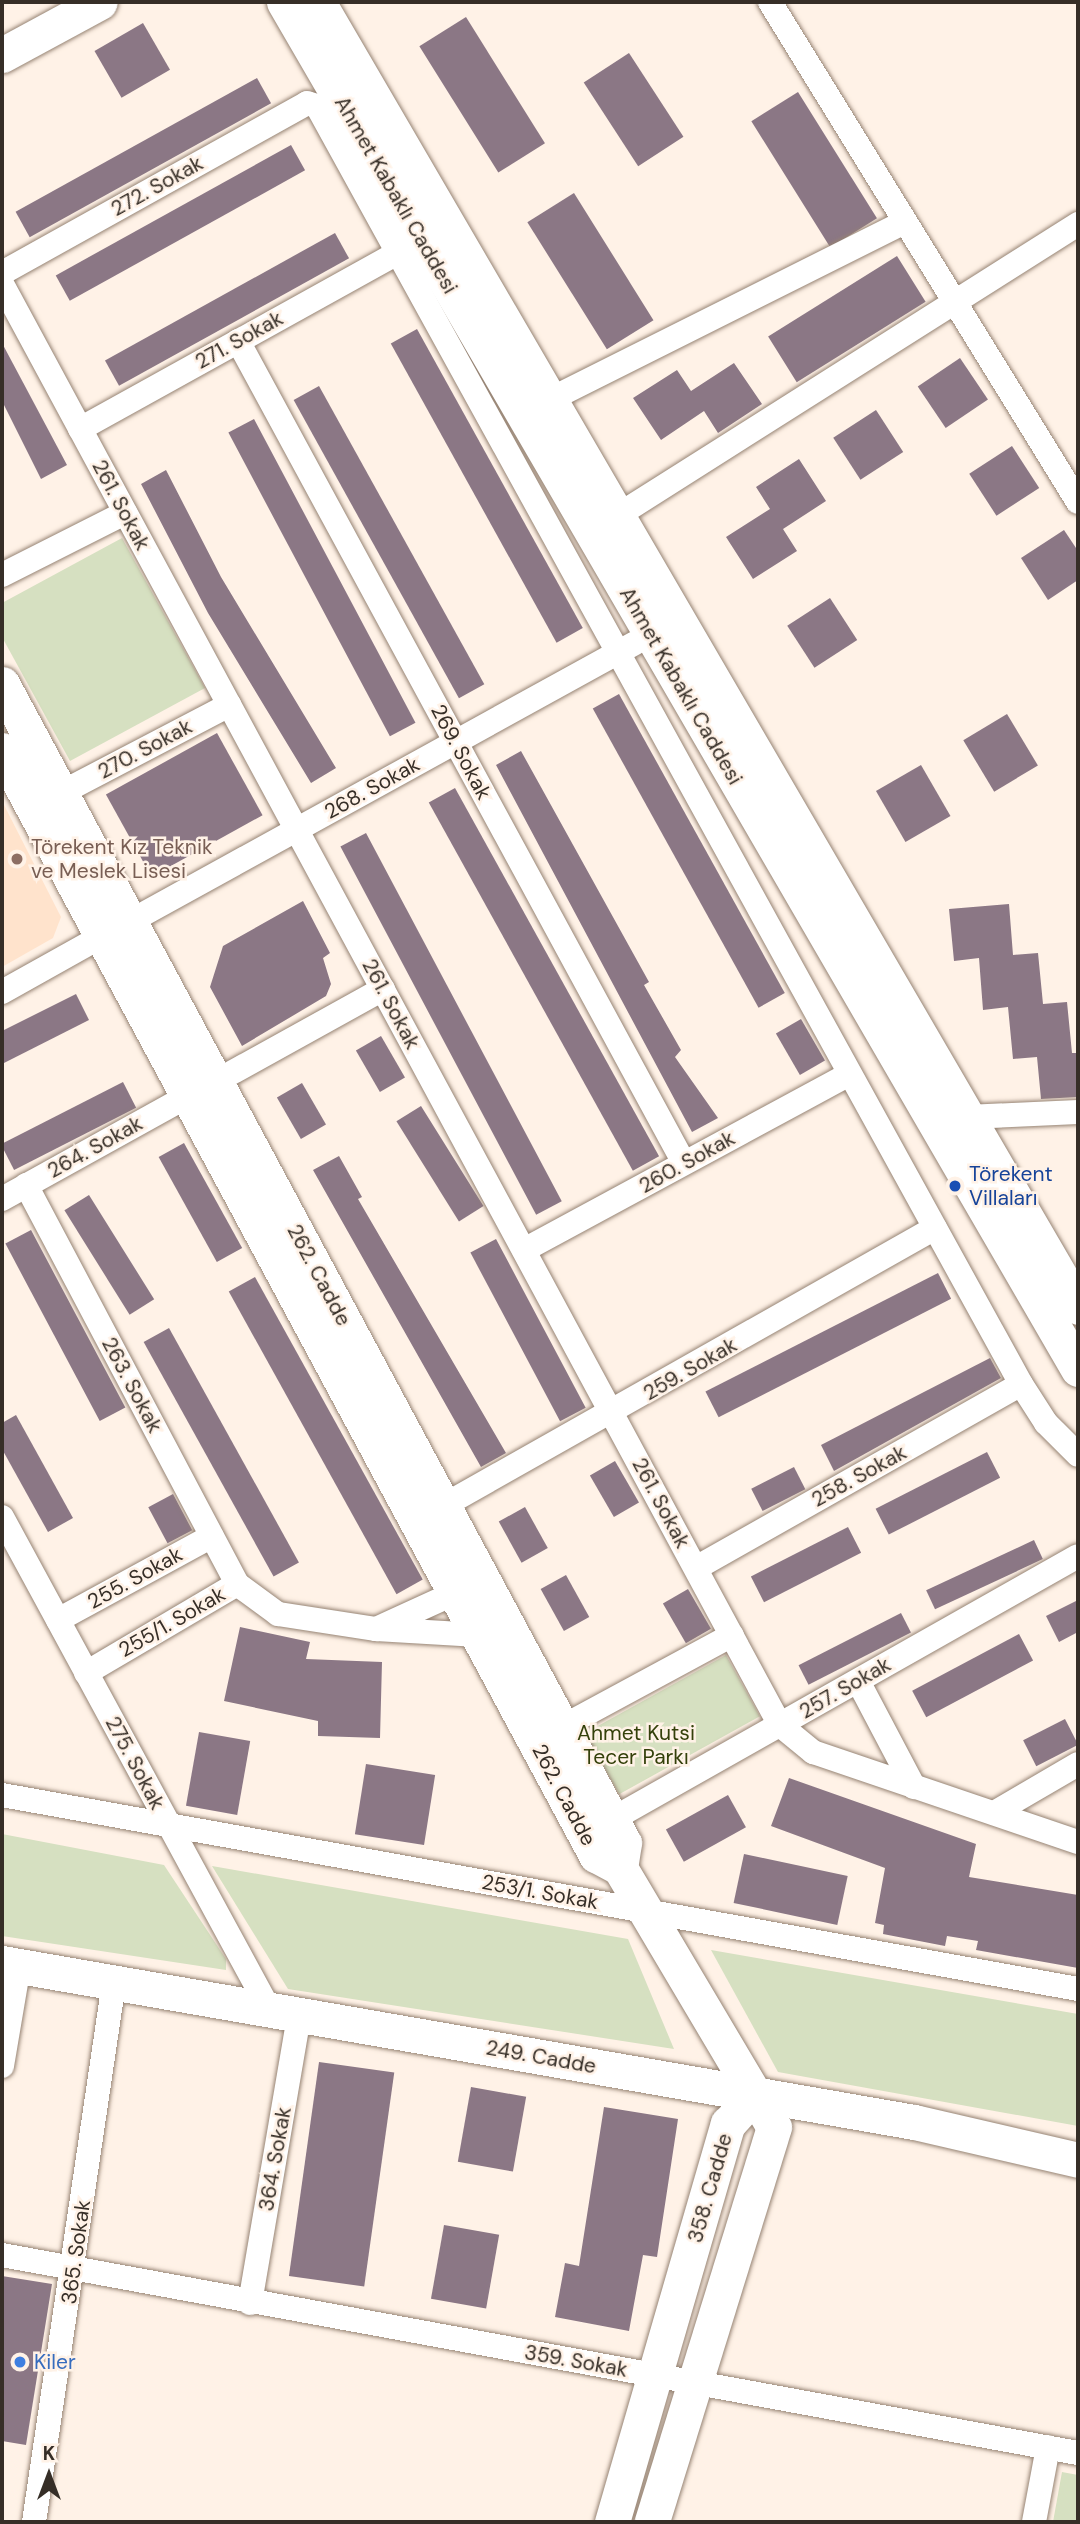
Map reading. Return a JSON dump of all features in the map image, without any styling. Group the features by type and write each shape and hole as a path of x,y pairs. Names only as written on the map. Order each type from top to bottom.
{"street":[{"path":"2,55 64,10 100,2"},
{"name":"Ahmet Kabaklı Caddesi","path":"284,2 1078,1369"},
{"name":"Ahmet Kabaklı Caddesi","path":"318,2 1078,1307"},
{"path":"770,2 903,223 1078,502"},
{"name":"272. Sokak","path":"2,272 313,103 398,252"},
{"path":"549,400 903,223"},
{"path":"617,516 1078,224"},
{"path":"398,252 621,651 849,1074 1021,1384 1046,1423 1078,1455"},
{"name":"271. Sokak","path":"80,429 398,252"},
{"name":"261. Sokak","path":"2,284 780,1724"},
{"name":"269. Sokak","path":"238,341 684,1163"},
{"path":"2,575 125,513"},
{"name":"268. Sokak","path":"2,992 651,634"},
{"name":"262. Cadde","path":"2,684 61,793 116,929"},
{"name":"270. Sokak","path":"61,793 229,705"},
{"name":"262. Cadde","path":"2,750 116,929 202,1089 455,1593 596,1855 620,1868 755,2094"},
{"name":"264. Sokak","path":"2,1199 383,989"},
{"name":"260. Sokak","path":"524,1250 849,1074"},
{"name":"262. Cadde","path":"202,1089 443,1506 562,1727 624,1843 620,1868"},
{"path":"967,1117 1078,1112"},
{"name":"263. Sokak","path":"26,1185 237,1584"},
{"name":"259. Sokak","path":"443,1506 612,1413 935,1228"},
{"name":"258. Sokak","path":"696,1568 1021,1384"},
{"name":"275. Sokak","path":"2,1517 9,1541 58,1620 169,1825 284,2012"},
{"name":"255. Sokak","path":"58,1620 212,1536"},
{"name":"257. Sokak","path":"611,1820 1078,1556"},
{"name":"255/1. Sokak","path":"86,1673 237,1584 278,1614 376,1629 478,1635"},
{"path":"376,1629 455,1593"},
{"path":"562,1727 732,1635"},
{"path":"858,1681 915,1787"},
{"path":"780,1724 813,1752 1078,1842"},
{"path":"994,1813 1078,1764"},
{"name":"253/1. Sokak","path":"2,1795 1078,1989"},
{"path":"2,2066 10,1964"},
{"name":"249. Cadde","path":"10,1964 755,2094 1078,2160"},
{"name":"365. Sokak","path":"34,2522 74,2269 114,1982"},
{"name":"364. Sokak","path":"250,2303 284,2012"},
{"name":"358. Cadde","path":"612,2522 729,2124 755,2094 774,2127 652,2522"},
{"name":"359. Sokak","path":"2,2255 250,2303 1078,2453"},
{"path":"1034,2522 1048,2447"}],"shaded area":[{"name":"Törekent Kız Teknik ve Meslek Lisesi","path":"2,801 61,917 53,938 2,967"}],"green space":[{"path":"122,538 205,688 70,761 2,637 2,603"},
{"name":"Ahmet Kutsi Tecer Parkı","path":"726,1655 760,1716 619,1794 585,1733"},
{"path":"2,1834 164,1865 226,1959 226,1970 2,1936"},
{"path":"212,1866 628,1939 674,2049 288,1989"},
{"path":"711,1950 1078,2014 1078,2126 778,2072"},
{"path":"1062,2472 1078,2475 1078,2522 1053,2522"}],"building":[{"path":"466,17 545,143 498,173 419,46"},
{"path":"143,23 170,70 122,98 95,51"},
{"path":"629,53 683,137 638,166 584,82"},
{"path":"257,78 271,103 30,237 16,212"},
{"path":"798,92 877,218 830,248 751,121"},
{"path":"291,145 305,170 70,301 56,275"},
{"path":"574,193 653,320 607,349 527,222"},
{"path":"335,233 349,258 119,386 105,361"},
{"path":"897,256 926,302 797,382 768,337"},
{"path":"417,329 583,628 557,643 391,344"},
{"path":"2,343 67,465 41,479 2,401"},
{"path":"960,358 988,399 946,428 918,387"},
{"path":"734,363 762,404 718,433 704,411 661,440 633,398 677,370 691,391"},
{"path":"319,386 484,684 459,698 294,400"},
{"path":"876,410 903,452 860,480 833,438"},
{"path":"254,419 415,723 390,736 228,433"},
{"path":"1012,446 1039,488 996,516 969,474"},
{"path":"799,459 826,501 783,529 797,551 753,579 726,537 770,509 756,487"},
{"path":"166,470 221,577 336,768 311,783 208,613 141,484"},
{"path":"1064,530 1078,551 1078,580 1048,600 1021,558"},
{"path":"830,598 857,640 814,668 787,626"},
{"path":"619,694 785,993 759,1008 593,709"},
{"path":"1007,714 1038,765 994,792 963,740"},
{"path":"217,733 263,815 151,877 106,795"},
{"path":"521,751 649,982 644,985 681,1050 675,1057 718,1118 692,1132 496,765"},
{"path":"921,765 950,816 905,842 876,791"},
{"path":"455,788 659,1156 633,1171 429,803"},
{"path":"366,833 562,1201 536,1215 340,847"},
{"path":"303,901 330,953 323,958 331,984 326,996 242,1046 210,987 223,946"},
{"path":"1009,904 1013,955 1038,953 1043,1004 1067,1002 1072,1053 1078,1053 1078,1097 1041,1099 1037,1057 1013,1059 1008,1007 983,1010 979,958 954,961 949,909"},
{"path":"76,994 89,1020 2,1064 2,1031"},
{"path":"801,1019 825,1061 800,1075 776,1034"},
{"path":"381,1036 405,1078 380,1092 356,1050"},
{"path":"123,1082 136,1108 14,1170 2,1144"},
{"path":"302,1083 326,1125 301,1139 277,1098"},
{"path":"421,1106 484,1206 459,1221 396,1121"},
{"path":"184,1143 242,1248 217,1262 159,1157"},
{"path":"339,1156 362,1197 358,1199 506,1453 481,1467 313,1170"},
{"path":"89,1195 154,1299 130,1315 64,1210"},
{"path":"31,1230 125,1407 100,1421 5,1244"},
{"path":"496,1239 586,1408 560,1421 470,1253"},
{"path":"938,1273 951,1299 719,1417 705,1391"},
{"path":"255,1277 423,1580 397,1594 229,1292"},
{"path":"169,1328 299,1562 274,1576 144,1342"},
{"path":"990,1358 1001,1378 834,1471 821,1445"},
{"path":"16,1415 73,1518 48,1532 2,1449 2,1423"},
{"path":"987,1452 1000,1478 889,1535 876,1509"},
{"path":"615,1461 639,1503 614,1517 590,1476"},
{"path":"794,1467 805,1489 763,1511 751,1489"},
{"path":"173,1494 192,1530 168,1543 148,1507"},
{"path":"525,1507 548,1548 522,1563 499,1522"},
{"path":"848,1527 861,1553 764,1602 751,1576"},
{"path":"1034,1540 1043,1559 935,1609 926,1590"},
{"path":"566,1575 589,1617 564,1631 541,1589"},
{"path":"688,1589 711,1629 686,1643 663,1604"},
{"path":"1078,1600 1078,1632 1059,1642 1046,1616"},
{"path":"901,1613 911,1633 809,1685 799,1665"},
{"path":"240,1627 310,1642 306,1659 382,1662 380,1738 318,1736 318,1721 224,1701"},
{"path":"1019,1634 1033,1660 926,1717 912,1691"},
{"path":"1065,1719 1078,1745 1036,1766 1023,1740"},
{"path":"199,1732 250,1741 237,1815 186,1806"},
{"path":"366,1764 435,1775 424,1845 355,1834"},
{"path":"789,1778 976,1844 969,1877 1078,1895 1078,1968 976,1950 978,1941 947,1936 945,1946 883,1934 884,1925 875,1923 885,1868 771,1826"},
{"path":"728,1795 746,1827 684,1862 666,1829"},
{"path":"744,1854 848,1876 837,1925 734,1903"},
{"path":"319,2062 394,2073 364,2286 289,2276"},
{"path":"471,2087 526,2097 513,2172 458,2162"},
{"path":"604,2107 678,2119 657,2257 643,2255 629,2331 555,2317 565,2263 579,2266"},
{"path":"444,2225 499,2235 486,2309 431,2299"},
{"name":"Kiler","path":"2,2276 52,2284 26,2445 2,2441"}],"place":[{"name":"Törekent Kız Teknik ve Meslek Lisesi","path":"17,859"},
{"name":"Törekent Villaları","path":"955,1186"},
{"name":"Kiler","path":"20,2362"}]}
